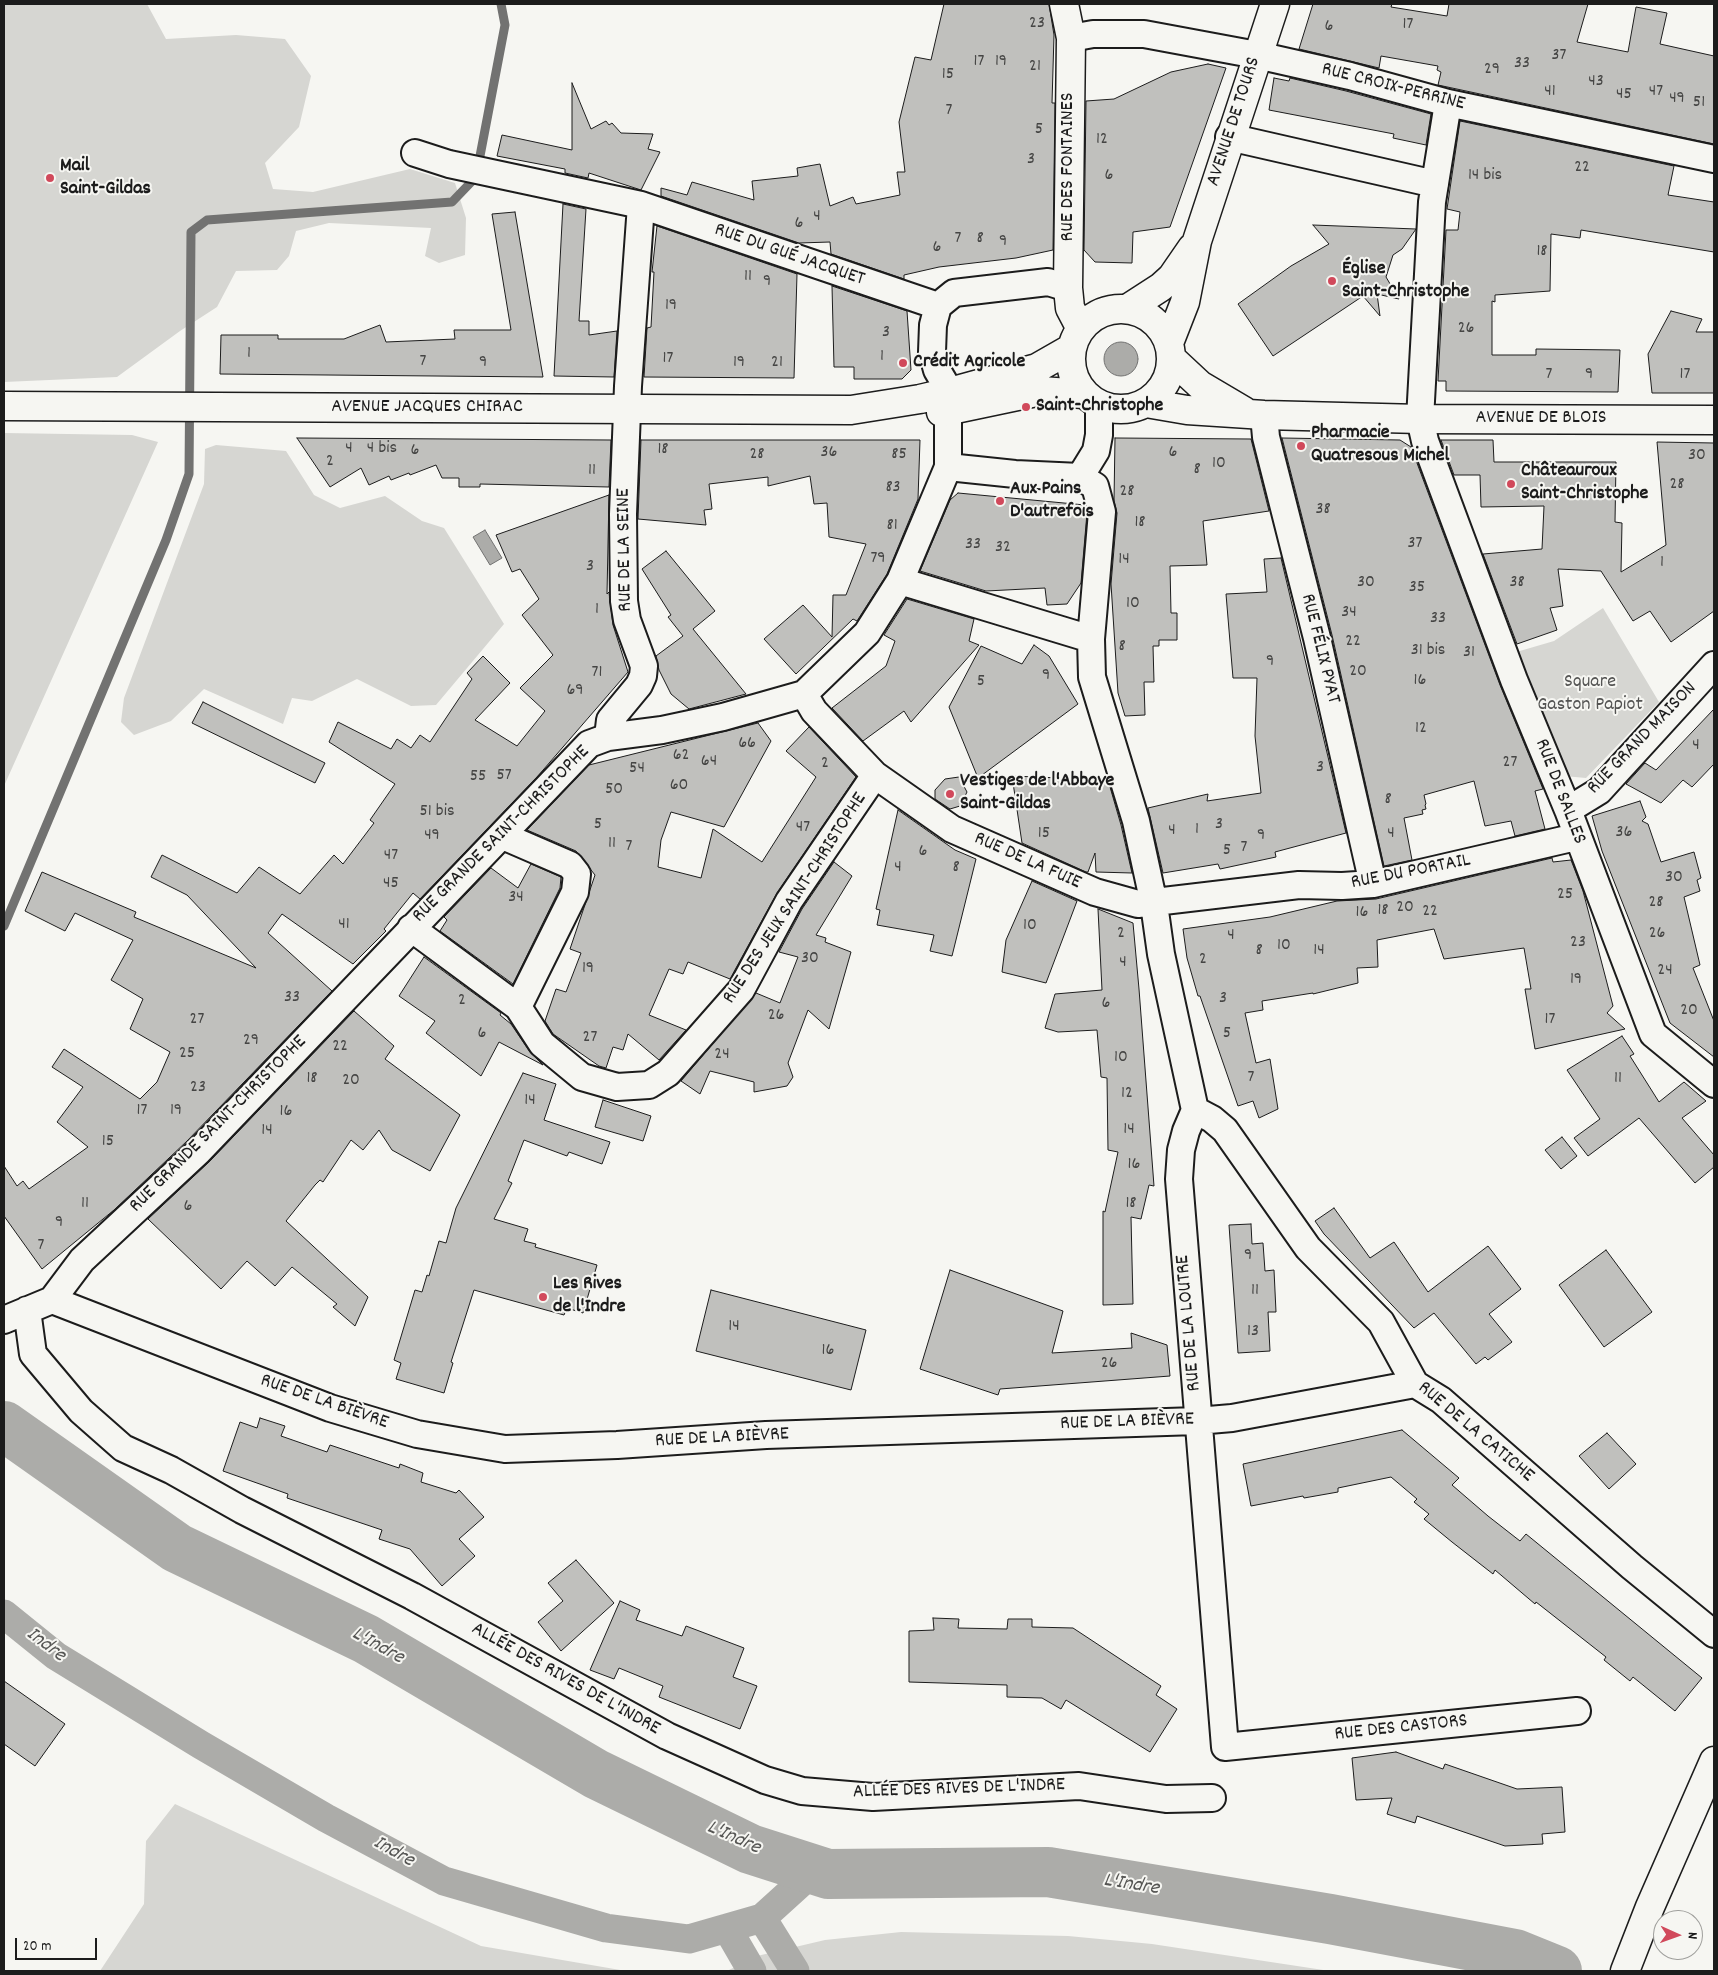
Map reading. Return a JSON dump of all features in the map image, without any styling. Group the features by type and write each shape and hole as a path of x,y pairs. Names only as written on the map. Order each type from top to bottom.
{"main road":[{"name":"RUE DES FONTAINES","path":"1064,4 1071,38 1068,99 1068,288 1076,339"},
{"name":"AVENUE DE TOURS","path":"1170,351 1185,302 1197,240 1229,137 1275,4"},
{"name":"AVENUE DE TOURS","path":"1127,309 1161,287 1172,277 1197,240"},
{"path":"949,401 1037,368 1076,339 1101,313 1127,309 1140,313 1152,320 1162,330 1170,351 1200,385 1256,414"},
{"path":"1076,339 1073,372 1092,399"},
{"path":"949,401 1041,391 1092,399 1123,410 1146,403 1165,384 1170,351"},
{"name":"AVENUE JACQUES CHIRAC","path":"4,406 851,410 888,420 949,401"},
{"name":"AVENUE DE BLOIS","path":"1146,403 1187,410 1256,414 1420,418 1714,420"},
{"path":"1625,1971 1650,1907 1714,1761"}],"street":[{"name":"RUE CROIX-PERRINE","path":"1071,38 1093,34 1144,34 1257,55 1350,76 1448,103 1714,159"},
{"name":"RUE DE SALLES","path":"1448,103 1432,212 1420,418 1425,441 1514,680 1568,810 1576,837 1653,1034 1714,1084"},
{"path":"1229,137 1435,184"},
{"name":"RUE DU GUÉ JACQUET","path":"415,153 449,164 641,205 938,306"},
{"path":"627,408 641,205"},
{"path":"949,401 936,370 932,352 932,325 938,306 954,293 1048,282 1068,288"},
{"path":"1080,477 1096,450 1099,436 1092,399"},
{"name":"RUE GRANDE SAINT-CHRISTOPHE","path":"52,1300 82,1260 198,1152 411,928 503,836 589,744 608,737 662,730 723,717 804,694 867,633 900,581 948,467 949,401"},
{"name":"RUE DE LA SEINE","path":"608,737 610,720 639,684 643,676 644,666 627,620 624,601 623,514 627,408"},
{"name":"RUE FÉLIX PYAT","path":"1256,414 1266,437 1316,638 1373,884"},
{"path":"948,467 1015,474 1080,477 1095,486 1102,512 1091,639 1092,677 1136,821 1154,904 1161,954 1195,1110"},
{"path":"900,581 1091,639"},
{"name":"RUE GRAND MAISON","path":"1568,810 1599,791 1714,665"},
{"name":"RUE DE LA FUIE","path":"804,694 814,711 875,775 952,829 1095,892 1138,904 1154,904"},
{"name":"RUE DES JEUX SAINT-CHRISTOPHE","path":"411,928 518,1007 542,1044 582,1077 617,1087 649,1085 668,1073 741,990 789,901 875,775"},
{"path":"503,836 570,865 577,874 575,892 518,1007"},
{"name":"RUE DU PORTAIL","path":"1154,904 1299,885 1342,886 1373,884 1576,837"},
{"name":"RUE DE LA CATICHE","path":"1195,1110 1212,1119 1225,1130 1308,1248 1381,1322 1415,1384 1441,1400 1632,1567 1714,1634"},
{"name":"RUE DE LA LOUTRE","path":"1195,1110 1186,1131 1181,1150 1179,1180 1225,1747"},
{"path":"16,1315 52,1300"},
{"name":"RUE DE LA BIÈVRE","path":"52,1300 330,1408 417,1434 505,1448 617,1445 766,1435 1198,1421 1232,1418 1415,1384"},
{"name":"ALLÉE DES RIVES DE L'INDRE","path":"16,1315 33,1354 81,1411 123,1448 171,1470 242,1510 412,1596 667,1736 765,1780 802,1791 873,1797 1079,1786 1166,1799 1212,1798"},
{"name":"RUE DES CASTORS","path":"1225,1747 1577,1711"}],"green space":[{"path":"4,4 147,4 166,39 236,35 285,39 311,76 299,127 265,163 273,189 313,192 410,169 455,183 466,218 465,255 439,263 425,256 431,228 329,223 296,231 289,256 277,270 236,271 217,307 180,331 117,377 4,382"},
{"path":"4,433 132,435 158,442 4,786"},
{"path":"216,445 286,451 314,495 340,508 385,496 422,521 444,528 504,624 436,705 411,706 357,679 312,701 292,698 283,724 204,689 171,721 134,735 121,722 124,698 204,484 205,449"},
{"name":"Square Gaston Papiot","path":"1603,608 1659,702 1586,778 1564,776 1513,653 1554,641"},
{"path":"175,1804 481,1946 626,1971 100,1971 144,1904 146,1841"},
{"path":"901,1932 1068,1936 1152,1944 1330,1971 727,1971 757,1956 825,1940"}],"shaded area":[{"path":"1121,342 1133,347 1138,359 1133,371 1121,376 1109,371 1104,359 1109,347"},
{"path":"485,530 502,558 490,565 473,537"}],"building":[{"path":"944,4 1049,4 1054,35 1052,103 1055,103 1053,250 1016,258 939,267 904,275 904,279 831,254 830,242 799,243 661,196 661,188 687,195 692,182 754,200 752,181 798,176 797,168 820,164 830,206 853,197 856,204 900,195 897,172 905,172 899,122 915,57 931,60"},
{"path":"1313,4 1392,4 1391,7 1447,16 1449,4 1588,4 1577,42 1628,52 1636,7 1667,13 1660,44 1714,56 1714,144 1438,85 1441,72 1437,70 1438,66 1381,56 1379,68 1299,49"},
{"path":"1208,64 1226,68 1170,227 1133,232 1132,263 1095,262 1084,250 1086,101 1114,99 1171,72"},
{"path":"1274,78 1289,81 1290,78 1431,114 1426,145 1393,138 1394,134 1269,110"},
{"path":"572,83 591,129 606,121 609,125 612,123 621,133 653,134 648,149 660,152 641,190 589,173 588,178 565,173 565,169 497,156 502,135 572,150"},
{"path":"1460,121 1674,166 1668,195 1714,202 1714,252 1581,230 1580,238 1551,234 1550,291 1495,295 1495,302 1492,301 1492,355 1536,355 1536,349 1620,350 1618,392 1446,391 1446,381 1438,381 1446,230 1458,230 1460,212 1447,209"},
{"path":"563,204 586,209 579,321 589,321 589,335 617,331 614,377 554,376"},
{"path":"515,212 543,377 220,374 221,335 278,335 278,339 344,339 380,325 386,342 455,339 454,330 511,330 492,214"},
{"name":"Église Saint-Christophe","path":"1313,225 1416,229 1402,249 1393,255 1386,277 1399,299 1377,294 1380,316 1363,296 1273,356 1238,304 1291,266 1329,244"},
{"path":"657,226 797,274 794,378 644,377 647,328 651,327 654,272 652,272"},
{"path":"832,286 907,311 911,370 902,379 854,379 854,367 834,367"},
{"path":"1671,311 1702,319 1696,332 1714,332 1714,393 1652,393 1648,354"},
{"path":"297,438 611,440 609,487 480,484 480,487 459,487 459,478 442,478 436,465 391,480 389,476 369,485 361,468 330,487"},
{"path":"1115,438 1251,439 1269,511 1203,521 1207,565 1170,566 1171,613 1177,613 1177,640 1159,640 1159,646 1153,646 1154,682 1144,682 1145,715 1125,716 1118,693 1111,584 1117,513 1114,501"},
{"path":"1282,438 1400,440 1411,447 1500,685 1543,789 1535,791 1545,829 1515,836 1511,821 1485,826 1474,781 1424,795 1426,809 1422,810 1423,814 1404,818 1412,860 1384,866 1332,635"},
{"path":"641,440 920,440 918,499 887,574 857,621 853,619 796,674 764,639 803,605 832,637 833,595 846,595 866,544 829,537 827,503 814,504 810,476 768,486 768,477 709,484 712,509 704,510 706,525 638,519"},
{"path":"1441,440 1493,440 1494,462 1616,462 1615,522 1622,523 1621,572 1666,545 1657,442 1714,443 1714,611 1671,642 1650,611 1633,621 1601,571 1558,569 1563,606 1550,608 1557,630 1517,644 1483,554 1542,549 1544,506 1481,507 1480,475 1454,475"},
{"path":"958,493 1085,505 1087,513 1081,583 1067,604 1047,605 1045,588 986,591 920,571 950,500"},
{"path":"609,495 607,594 609,592 613,625 628,672 537,777 420,899 413,893 384,929 386,931 353,964 282,914 268,933 332,991 187,1141 114,1210 42,1269 4,1216 4,1166 17,1186 23,1181 29,1189 88,1147 57,1122 83,1087 52,1067 64,1049 140,1099 157,1082 170,1052 130,1029 143,999 111,980 133,940 75,913 65,931 25,911 42,872 136,912 134,917 256,968 187,895 151,877 162,855 237,893 259,867 300,894 334,855 343,864 374,823 370,820 395,784 329,742 338,722 391,749 397,739 411,748 420,735 430,742 472,679 467,673 483,656 510,683 475,720 517,746 545,711 520,688 553,655 522,615 539,599 520,569 512,572 496,535"},
{"path":"666,551 715,611 693,629 746,694 689,709 671,694 659,670 656,656 683,636 668,617 671,615 642,569"},
{"path":"1281,558 1346,833 1275,852 1276,857 1220,869 1218,864 1163,873 1148,808 1208,794 1207,801 1261,793 1255,736 1257,678 1233,678 1226,594 1267,592 1264,559"},
{"path":"907,599 974,619 969,641 979,645 911,722 904,711 863,741 832,708 886,666 895,641 884,635"},
{"path":"1034,645 1049,656 1078,704 978,778 949,707 981,646 1022,664"},
{"path":"203,702 325,763 315,783 192,723"},
{"path":"1714,709 1714,764 1692,787 1683,780 1661,803 1626,784 1645,763 1656,770"},
{"path":"758,723 771,741 724,827 671,812 661,840 658,867 701,878 713,829 762,862 816,777 786,751 809,727 856,777 777,893 730,979 688,962 683,974 669,969 649,1015 686,1030 659,1060 628,1034 623,1050 613,1047 606,1068 599,1066 553,1034 545,1021 556,989 566,992 581,953 570,949 595,875 576,851 527,830 589,765"},
{"path":"1012,776 1108,780 1132,873 1096,872 1095,853 1088,872 1086,872 1022,843"},
{"name":"Vestiges de l'Abbaye Saint-Gildas","path":"959,777 967,792 960,806 950,809 935,799 935,790 945,779"},
{"path":"1640,801 1646,817 1642,821 1648,824 1661,862 1694,852 1701,878 1697,880 1700,891 1684,897 1700,965 1693,968 1714,1021 1714,1057 1670,1023 1602,851 1592,816"},
{"path":"898,810 955,850 976,859 952,956 930,951 934,935 877,925 880,910 876,909"},
{"path":"1552,858 1553,862 1571,860 1583,891 1613,1006 1607,1013 1625,1029 1535,1049 1525,989 1531,989 1524,948 1444,959 1434,929 1377,940 1378,967 1357,968 1358,983 1313,994 1262,1001 1263,1010 1245,1013 1256,1063 1270,1059 1278,1109 1259,1118 1253,1101 1238,1106 1200,996 1198,996 1187,958 1183,929 1270,917 1337,901 1376,899"},
{"path":"834,862 852,876 816,935 826,938 825,942 851,952 829,1029 808,1010 788,1063 793,1077 787,1086 754,1092 754,1082 710,1071 700,1094 681,1081 756,993 780,1003 798,957 779,952 802,909"},
{"path":"531,864 561,877 560,888 513,984 440,931 447,920 444,917 491,868 518,888"},
{"path":"1032,881 1077,901 1046,983 1002,972 1006,940"},
{"path":"1098,909 1133,923 1139,989 1154,1186 1149,1185 1141,1219 1131,1217 1133,1304 1103,1305 1103,1211 1105,1212 1118,1152 1108,1150 1107,1078 1101,1077 1097,1030 1058,1032 1045,1028 1055,994 1102,990"},
{"path":"424,957 501,1013 500,1015 511,1024 530,1052 543,1065 499,1042 481,1076 426,1033 435,1021 399,996"},
{"path":"354,1011 394,1046 385,1059 460,1115 430,1171 392,1150 379,1130 363,1150 351,1140 323,1182 320,1180 315,1185 286,1221 368,1297 355,1326 333,1307 337,1304 292,1267 275,1286 247,1261 221,1289 148,1219 209,1162"},
{"path":"1622,1036 1634,1054 1630,1056 1659,1102 1684,1082 1706,1101 1682,1118 1714,1155 1714,1167 1695,1183 1639,1118 1588,1156 1574,1138 1600,1119 1567,1070"},
{"name":"Les Rives de l'Indre","path":"523,1073 556,1084 544,1120 610,1142 602,1164 569,1152 567,1156 524,1140 508,1181 512,1183 494,1219 528,1229 524,1241 536,1244 535,1247 597,1265 583,1313 567,1308 564,1315 474,1290 451,1362 453,1363 444,1393 396,1379 401,1363 394,1360 415,1290 422,1292 427,1275 429,1276 439,1241 446,1243 456,1208"},
{"path":"603,1100 651,1116 643,1141 595,1127"},
{"path":"1562,1137 1577,1156 1561,1169 1545,1150"},
{"path":"1334,1208 1370,1258 1394,1242 1428,1292 1488,1246 1521,1289 1489,1314 1512,1342 1488,1360 1485,1357 1476,1364 1434,1313 1414,1328 1324,1234 1315,1221"},
{"path":"1251,1224 1252,1244 1263,1243 1265,1271 1274,1270 1276,1312 1268,1312 1270,1351 1238,1353 1229,1225"},
{"path":"1606,1250 1652,1312 1604,1347 1559,1285"},
{"path":"950,1270 1063,1311 1052,1353 1132,1348 1131,1333 1167,1345 1170,1376 1000,1389 998,1395 920,1369"},
{"path":"711,1290 866,1330 851,1390 696,1351"},
{"path":"260,1418 285,1426 281,1436 327,1452 330,1445 399,1468 400,1464 423,1473 421,1482 456,1493 459,1490 484,1517 459,1539 475,1556 442,1586 410,1549 379,1539 382,1530 287,1498 288,1494 223,1471 240,1422 257,1428"},
{"path":"1402,1430 1459,1478 1452,1485 1488,1516 1520,1541 1526,1534 1702,1678 1675,1711 1633,1677 1630,1681 1604,1660 1606,1657 1536,1602 1535,1604 1495,1570 1493,1574 1424,1519 1429,1514 1414,1502 1417,1499 1391,1477 1338,1488 1338,1492 1304,1498 1303,1496 1251,1506 1243,1464"},
{"path":"1607,1433 1636,1464 1609,1489 1579,1456"},
{"path":"576,1560 614,1603 561,1651 538,1622 563,1601 548,1583"},
{"path":"620,1601 640,1610 636,1620 682,1636 686,1626 744,1648 733,1677 757,1686 740,1729 659,1697 663,1686 619,1668 614,1679 590,1670"},
{"path":"933,1618 959,1619 958,1628 1007,1629 1008,1619 1032,1619 1032,1627 1073,1628 1161,1686 1156,1695 1177,1709 1150,1752 1066,1700 1061,1709 1042,1698 1007,1697 1007,1685 909,1682 909,1631 934,1630"},
{"path":"4,1681 65,1724 35,1766 4,1744"},
{"path":"1396,1752 1443,1769 1445,1764 1517,1789 1562,1787 1565,1832 1542,1834 1543,1844 1505,1846 1417,1816 1415,1823 1387,1814 1392,1798 1356,1800 1352,1758"}],"waterway":[{"path":"4,926 166,540 189,474 191,232 207,220 452,202 476,177 505,25 501,4"},
{"name":"L'Indre","path":"4,1426 177,1548 366,1639 596,1774 750,1849 828,1874 1048,1872 1330,1919 1515,1954 1557,1971"},
{"name":"Indre","path":"4,1614 56,1656 201,1745 326,1818 444,1881 606,1928 689,1939 762,1918 815,1870"},
{"path":"762,1918 795,1971"},
{"path":"727,1928 752,1971"}],"place":[{"name":"Mail Saint-Gildas","path":"50,178"},
{"name":"Église Saint-Christophe","path":"1332,281"},
{"name":"Crédit Agricole","path":"903,363"},
{"name":"Saint-Christophe","path":"1026,407"},
{"name":"Pharmacie Quatresous Michel","path":"1301,446"},
{"name":"Châteauroux Saint-Christophe","path":"1511,484"},
{"name":"Aux Pains D'autrefois","path":"1000,501"},
{"name":"Vestiges de l'Abbaye Saint-Gildas","path":"950,794"},
{"name":"Les Rives de l'Indre","path":"543,1297"}]}
